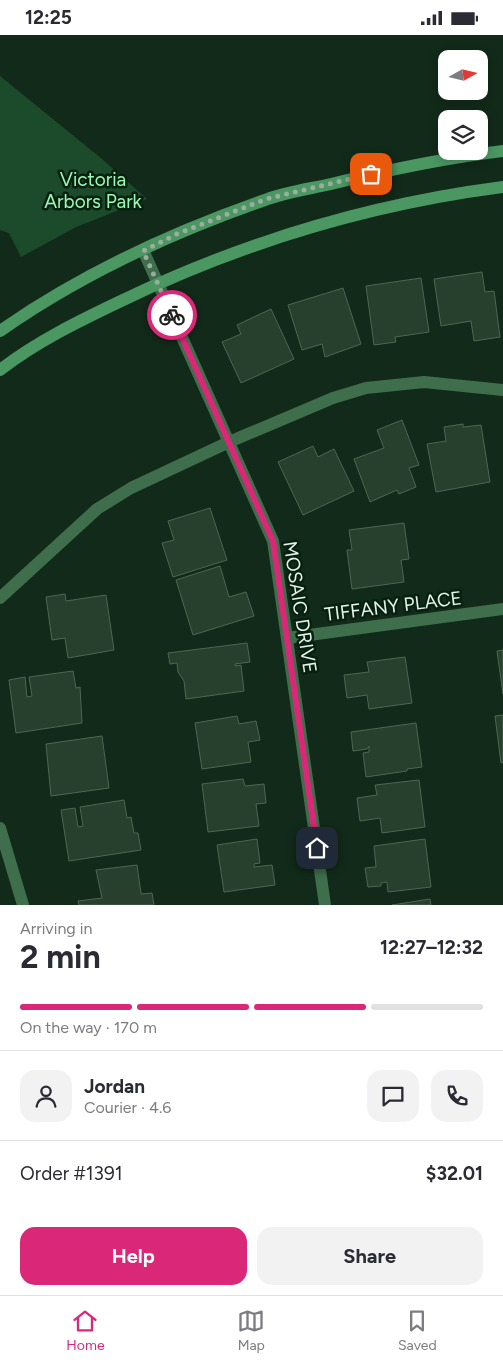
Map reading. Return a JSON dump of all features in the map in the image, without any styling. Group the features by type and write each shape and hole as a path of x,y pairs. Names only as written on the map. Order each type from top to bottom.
{"main road":[{"path":"0,331 78,283 177,234 266,199 408,166 503,151"},
{"path":"0,370 77,322 158,283 240,251 349,216 456,193 503,187"}],"street":[{"name":"MOSAIC DRIVE","path":"143,251 273,541 325,905"},
{"path":"0,598 96,509 131,488 229,442 333,398 366,388 424,382 503,390"},
{"name":"TIFFANY PLACE","path":"287,638 503,609"},
{"path":"0,828 23,905"}],"green space":[{"name":"Victoria Arbors Park","path":"0,76 102,159 147,199 76,227 21,257 9,233 0,230"}],"building":[{"path":"482,272 485,292 494,291 500,337 474,341 471,321 441,326 434,279"},
{"path":"421,278 429,332 395,337 396,342 374,345 366,286"},
{"path":"343,288 361,344 325,357 322,344 302,350 288,305"},
{"path":"271,309 294,359 241,383 222,342 241,334 237,325"},
{"path":"402,420 419,465 409,468 416,487 399,494 397,490 370,502 354,459 384,448 377,430"},
{"path":"463,424 463,427 481,425 490,482 436,492 427,444 446,441 444,427"},
{"path":"313,446 318,457 334,449 354,491 303,515 278,462"},
{"path":"210,508 227,560 173,577 162,543 174,540 168,521"},
{"path":"404,523 409,559 401,560 404,582 352,589 347,550 352,550 349,530"},
{"path":"220,566 229,597 246,592 254,616 193,635 176,580"},
{"path":"65,594 66,601 106,595 114,650 68,658 65,638 52,640 46,597"},
{"path":"247,643 250,662 235,664 235,666 241,665 244,691 186,699 184,681 178,672 177,663 170,664 168,653"},
{"path":"503,650 503,694 497,651"},
{"path":"405,657 412,703 369,709 367,695 347,698 344,675 369,672 367,662"},
{"path":"73,671 76,688 80,687 82,723 16,733 9,680 25,677 27,697 32,696 29,677"},
{"path":"503,715 503,762 501,763 495,716"},
{"path":"237,716 239,724 256,721 260,740 248,742 251,762 202,769 195,723"},
{"path":"416,723 422,767 366,777 363,753 369,752 369,746 367,749 353,751 351,732"},
{"path":"102,736 109,788 51,796 46,744"},
{"path":"243,779 245,786 264,784 266,803 256,804 259,826 208,832 202,784"},
{"path":"419,780 425,827 382,833 380,818 360,821 357,798 377,795 375,785"},
{"path":"124,800 127,818 131,817 134,833 138,833 141,850 69,861 61,810 75,808 78,827 83,826 80,807"},
{"path":"257,839 260,863 254,864 254,867 272,865 275,885 224,892 217,845"},
{"path":"425,839 431,887 388,892 387,882 381,883 381,886 368,887 365,868 376,867 374,846"},
{"path":"137,865 141,894 152,893 154,905 79,905 78,901 102,898 96,870"},
{"path":"430,899 431,905 392,905"}],"way so far":[{"path":"172,315 143,251 177,234 266,199 371,174"}],"route":[{"path":"172,315 273,541 317,848"}]}
